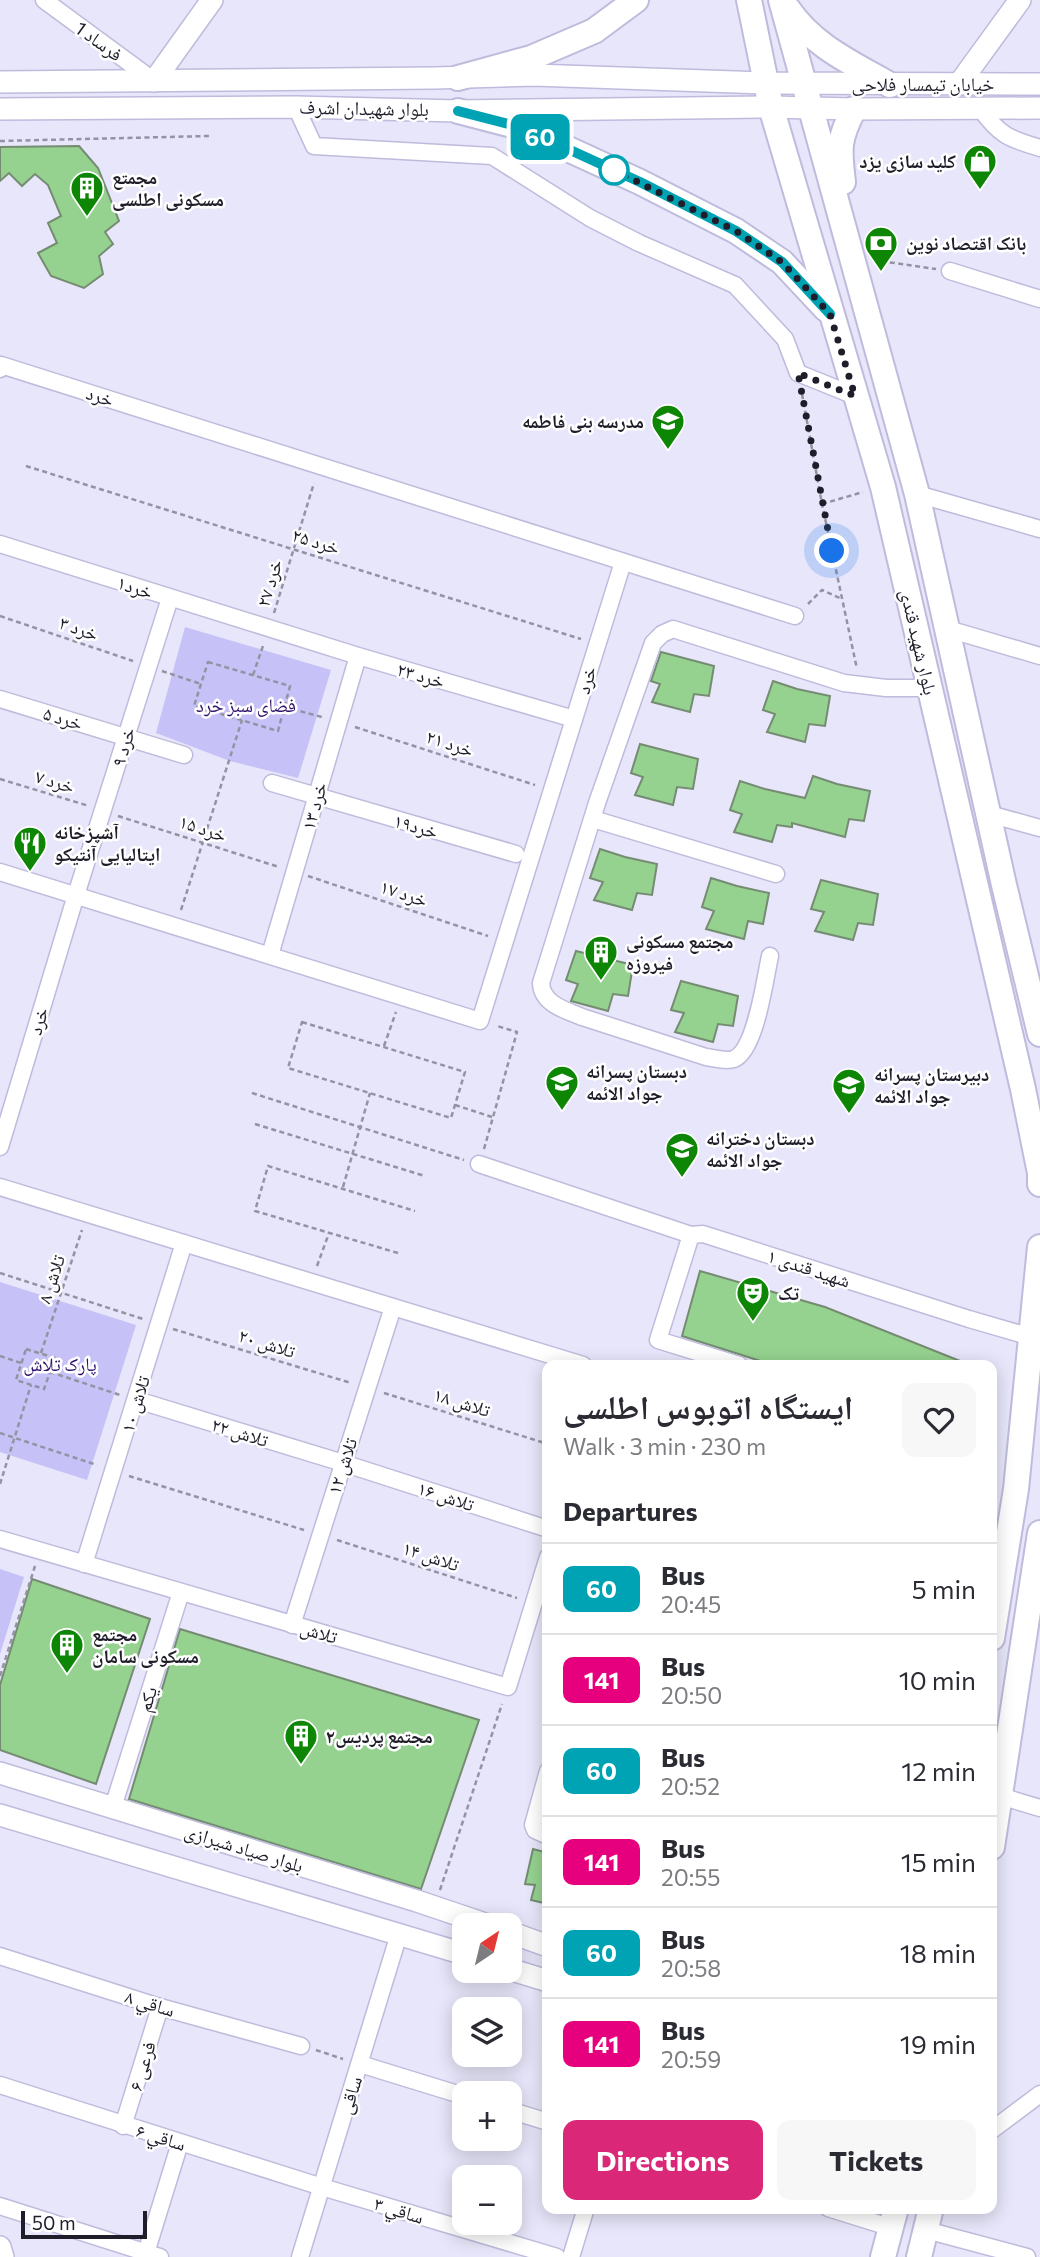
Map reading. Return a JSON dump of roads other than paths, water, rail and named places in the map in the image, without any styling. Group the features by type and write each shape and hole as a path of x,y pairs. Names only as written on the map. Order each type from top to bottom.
{"main road":[{"path":"154,81 212,0"},
{"path":"458,78 531,58 594,30 636,0"},
{"name":"بلوار شهید قندی","path":"749,0 768,95 830,314 883,487 1023,1089 1040,1184"},
{"path":"782,0 799,26 827,49 890,85"},
{"name":"بلوار شهید قندی","path":"782,0 839,217 917,494 1004,885 1037,1005 1040,1034"},
{"path":"959,84 1020,0"},
{"name":"بلوار شهیدان اشرف","path":"0,82 534,75 768,95"},
{"name":"خیابان تیمسار فلاحی","path":"768,95 805,83 1040,84"},
{"name":"بلوار شهیدان اشرف","path":"0,109 296,107 458,111 768,95"},
{"name":"خیابان تیمسار فلاحی","path":"768,95 811,108 1040,108"},
{"path":"839,217 844,193 839,152 843,129 854,109"},
{"path":"458,111 520,127 640,182 736,231 782,262 830,314"},
{"path":"979,900 994,903 1004,892 1004,885"},
{"path":"990,946 999,934 1006,933 1018,941"},
{"path":"997,1607 1016,1489 1040,1247"},
{"path":"997,1815 1033,1623 1040,1533"},
{"name":"بلوار صیاد شیرازی","path":"0,1773 453,1913"},
{"name":"بلوار صیاد شیرازی","path":"0,1815 452,1950"},
{"path":"522,1937 542,1944"},
{"path":"522,1973 542,1979"},
{"path":"883,2257 894,2218"},
{"path":"919,2257 928,2219"},
{"path":"0,2247 3,2257"}],"street":[{"name":"فرساد 1","path":"44,0 154,81"},
{"path":"296,107 314,146 492,156 590,218 734,285 785,339 798,373 855,396"},
{"path":"979,108 1000,132 1012,140 1040,148"},
{"path":"950,271 1040,299"},
{"name":"خرد","path":"0,369 1,365 623,562 480,1021 270,955"},
{"path":"917,494 1040,529"},
{"name":"خرد۱","path":"0,544 270,628"},
{"path":"623,562 795,616"},
{"name":"خرد ۹","path":"76,895 170,598"},
{"name":"خرد ۲۳","path":"270,628 574,719"},
{"path":"770,956 752,1032 746,1045 733,1059 706,1057 582,1017 562,1009 544,997 541,983 653,643 662,634 673,629 844,683 930,688"},
{"path":"948,629 1040,656"},
{"name":"خرد ۱۳","path":"270,955 358,656"},
{"name":"خرد ۵","path":"0,699 184,755"},
{"name":"خرد۱۹","path":"272,783 516,854"},
{"path":"989,814 1040,828"},
{"path":"593,819 776,874"},
{"path":"0,872 270,955"},
{"name":"خرد","path":"0,1147 76,895"},
{"name":"شهيد قندی ۱","path":"479,1164 691,1235 703,1234 969,1320 1031,1337"},
{"path":"0,1187 567,1360"},
{"path":"691,1235 659,1340 723,1360"},
{"name":"تلاش ۱۰","path":"85,1564 184,1243"},
{"name":"تلاش ۱۲","path":"292,1625 393,1307"},
{"name":"تلاش ۲۲","path":"137,1400 343,1463"},
{"name":"تلاش ۱۶","path":"343,1463 542,1527"},
{"name":"تلاش","path":"0,1539 508,1687 542,1577"},
{"name":"یکم","path":"113,1807 181,1592"},
{"path":"542,1793 533,1825 535,1830 542,1833"},
{"path":"1000,1796 1040,1808"},
{"name":"ساقی","path":"300,2257 399,1934"},
{"name":"ساقي ۸","path":"0,1956 160,2007 301,2046"},
{"name":"فرعی ۶","path":"123,2126 160,2007"},
{"path":"360,2064 452,2092"},
{"name":"ساقي ۶","path":"0,2085 322,2187"},
{"path":"997,2126 1040,2094"},
{"path":"522,2114 542,2120"},
{"path":"0,2206 153,2255 180,2143"},
{"name":"ساقي ۳","path":"322,2187 548,2256"},
{"path":"571,2257 584,2214"},
{"path":"868,2214 894,2218"},
{"path":"928,2219 1027,2257"}],"place":[{"name":"کلید سازی یزد","path":"980,191"},
{"name":"مجمتع مسکونی اطلسی","path":"87,218"},
{"name":"بانک اقتصاد نوین","path":"881,273"},
{"name":"مدرسه بنی فاطمه","path":"668,451"},
{"name":"آشپزخانه ایتالیایی آنتیکو","path":"30,873"},
{"name":"مجتمع مسکونی فیروزه","path":"601,982"},
{"name":"دبستان پسرانه جواد الائمه","path":"562,1112"},
{"name":"دبیرستان پسرانه جواد الائمه","path":"849,1115"},
{"name":"دبستان دخترانه جواد الائمه","path":"682,1179"},
{"name":"تک","path":"753,1323"},
{"name":"مجتمع مسکونی سامان","path":"67,1675"},
{"name":"مجتمع پردیس۲","path":"301,1766"}],"park label":[{"name":"فضای سبز خرد","path":"246,705"},
{"name":"پارک تلاش","path":"60,1364"}]}
